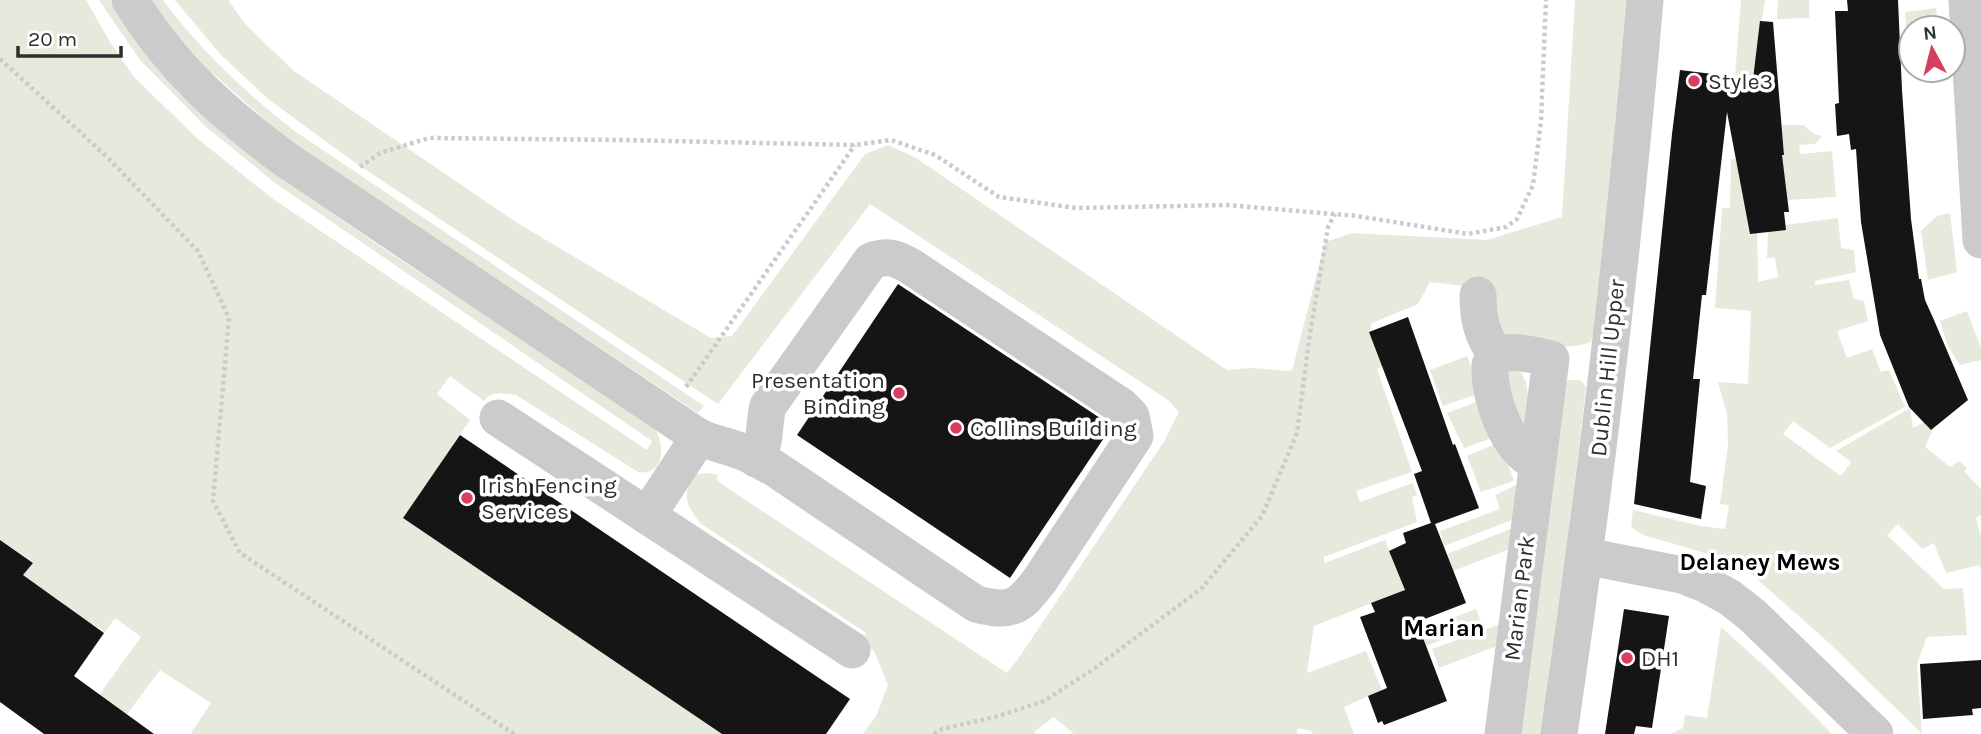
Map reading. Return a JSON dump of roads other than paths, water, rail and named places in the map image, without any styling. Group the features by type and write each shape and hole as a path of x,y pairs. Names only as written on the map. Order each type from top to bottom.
{"street":[{"path":"130,0 194,84 244,128 285,159 699,437 717,446 747,453 756,459 785,475 976,604 997,610 1023,603 1135,436 1131,416 1121,406 895,257 885,257 871,261 768,406 764,447 756,459"},
{"name":"Dublin Hill Upper","path":"1559,734 1609,364 1645,0"},
{"path":"1967,0 1981,240"},
{"path":"1478,295 1478,320 1486,341 1497,356"},
{"path":"1536,462 1526,458 1509,437 1492,393 1490,365 1497,356 1509,354 1609,364"},
{"name":"Marian Park","path":"1503,734 1551,359"},
{"path":"498,418 852,650"},
{"path":"647,516 699,437"},
{"path":"1585,556 1682,575 1729,597 1752,615 1875,734"}],"place":[{"name":"Style3","path":"1694,81"},
{"name":"Presentation Binding","path":"899,393"},
{"name":"Collins Building","path":"956,428"},
{"name":"Irish Fencing Services","path":"467,498"},
{"name":"DH1","path":"1627,658"}],"district":[{"name":"Delaney Mews","path":"1760,562"},
{"name":"Marian","path":"1444,628"}]}
